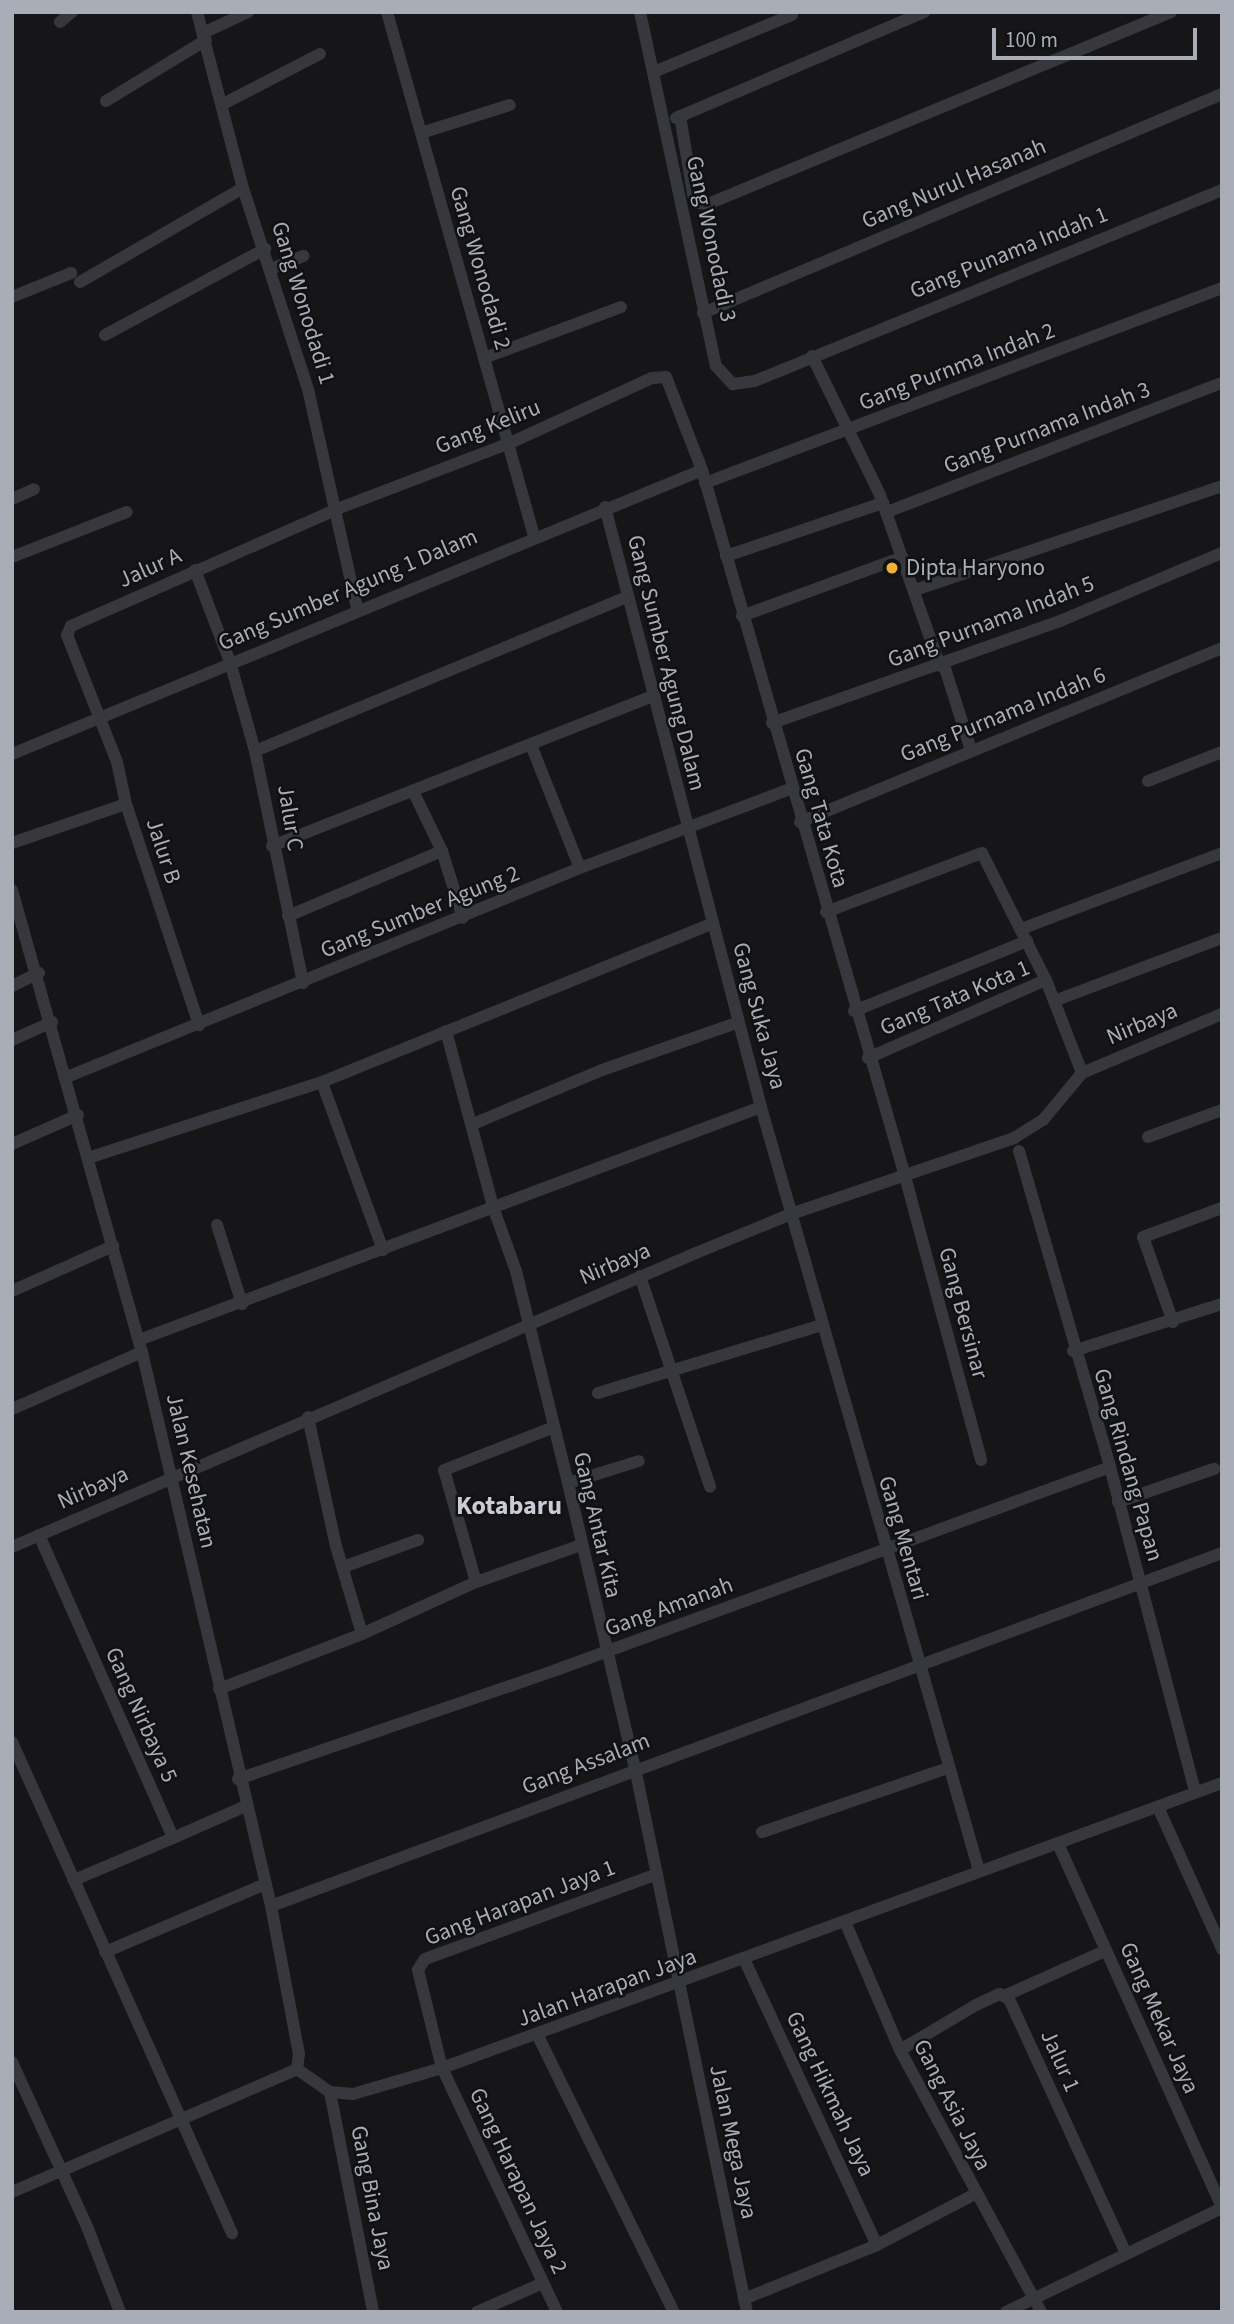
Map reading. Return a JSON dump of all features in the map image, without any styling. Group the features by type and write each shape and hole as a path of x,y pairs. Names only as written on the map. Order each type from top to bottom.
{"street":[{"path":"60,22 72,12"},
{"name":"Gang Wonodadi 1","path":"197,12 243,188 265,249 308,389 357,608"},
{"path":"106,101 204,36 248,12"},
{"name":"Gang Wonodadi 2","path":"387,12 534,536"},
{"name":"Gang Wonodadi 3","path":"640,12 656,71 716,366 730,383 755,381 812,356"},
{"path":"666,122 923,12"},
{"path":"680,116 693,194 705,205 1171,12"},
{"path":"656,71 792,15"},
{"path":"223,104 320,54"},
{"name":"Gang Nurul Hasanah","path":"704,313 1222,94"},
{"path":"421,133 510,105"},
{"path":"12,297 76,277 243,188"},
{"name":"Gang Punama Indah 1","path":"812,356 1222,190"},
{"path":"105,335 265,249"},
{"path":"271,269 304,256"},
{"name":"Gang Purnma Indah 2","path":"703,476 849,432 1222,288"},
{"path":"484,358 621,307"},
{"path":"812,356 885,508 971,750"},
{"name":"Gang Keliru","path":"337,509 510,443 652,377"},
{"name":"Gang Tata Kota","path":"652,377 668,379 703,476 854,1011 905,1176"},
{"name":"Gang Purnama Indah 3","path":"726,556 885,508 1222,383"},
{"name":"Gang Sumber Agung 1 Dalam","path":"12,754 230,662 291,640 357,608 605,507 703,476"},
{"path":"915,590 1222,486"},
{"path":"12,499 34,489"},
{"name":"Gang Sumber Agung Dalam","path":"605,507 687,829"},
{"name":"Jalur A","path":"100,718 68,629 195,570 337,509"},
{"path":"12,557 127,512"},
{"name":"Gang Purnama Indah 5","path":"772,723 942,665 1222,553"},
{"path":"743,616 903,557"},
{"name":"Jalur C","path":"195,570 230,662 255,751 270,810 272,846 303,983"},
{"path":"255,751 626,597"},
{"name":"Gang Purnama Indah 6","path":"800,822 1222,648"},
{"path":"272,846 652,696"},
{"path":"100,718 117,762 126,804"},
{"path":"531,744 580,868"},
{"path":"1148,781 1222,752"},
{"name":"Gang Sumber Agung 2","path":"67,1077 463,918 580,868 790,789"},
{"path":"413,790 442,851 463,918"},
{"name":"Jalur B","path":"12,843 126,804 199,1025"},
{"name":"Gang Suka Jaya","path":"687,829 791,1214"},
{"path":"288,916 442,851"},
{"path":"826,912 982,853 1046,980"},
{"path":"854,1011 1024,935 1222,853"},
{"name":"Jalan Kesehatan","path":"12,890 39,973 78,1115 172,1477 239,1779 271,1906 299,2054 297,2069"},
{"path":"88,1158 322,1082 712,924"},
{"path":"1054,1001 1222,938"},
{"path":"12,986 39,973"},
{"name":"Gang Tata Kota 1","path":"868,1058 1046,980 1082,1073"},
{"name":"Nirbaya","path":"12,1547 307,1417 791,1214 905,1176 1017,1145 1043,1120 1082,1073 1222,1014"},
{"path":"12,1040 52,1022"},
{"path":"473,1124 602,1070 739,1022"},
{"name":"Gang Antar Kita","path":"446,1031 493,1207 516,1271 552,1428 568,1483 605,1653 635,1768 679,1981"},
{"path":"322,1082 383,1250"},
{"path":"12,1409 140,1346 242,1304 761,1107"},
{"path":"1148,1138 1222,1110"},
{"path":"12,1143 78,1115"},
{"name":"Gang Rindang Papan","path":"1017,1145 1073,1351 1110,1467 1195,1791"},
{"name":"Gang Bersinar","path":"905,1176 981,1460"},
{"path":"1172,1322 1143,1237 1222,1208"},
{"name":"Gang Mentari","path":"791,1214 917,1664 979,1871"},
{"path":"217,1226 242,1304"},
{"path":"12,1290 113,1246"},
{"path":"640,1276 710,1487"},
{"path":"1073,1351 1172,1322 1222,1304"},
{"path":"598,1393 822,1325"},
{"path":"307,1417 362,1634"},
{"path":"476,1582 444,1470 552,1428"},
{"path":"568,1483 639,1461"},
{"name":"Gang Amanah","path":"239,1779 605,1653 1110,1467"},
{"path":"1118,1502 1214,1469"},
{"name":"Gang Nirbaya 5","path":"39,1535 173,1838"},
{"path":"343,1567 418,1540"},
{"path":"219,1689 362,1634 476,1582 581,1545"},
{"name":"Gang Assalam","path":"271,1906 635,1768 1222,1553"},
{"path":"12,1742 232,2233"},
{"path":"762,1832 948,1768"},
{"name":"Jalan Harapan Jaya","path":"330,2092 354,2094 538,2036 679,1981 745,1961 979,1871 1059,1846 1195,1791 1222,1783"},
{"path":"74,1880 246,1805"},
{"path":"1158,1807 1222,1949"},
{"name":"Gang Mekar Jaya","path":"1059,1846 1222,2207"},
{"name":"Gang Harapan Jaya 1","path":"442,2068 420,1987 418,1970 425,1959 657,1874"},
{"path":"105,1952 265,1884"},
{"name":"Gang Asia Jaya","path":"846,1924 900,2050 975,2194 1041,2312"},
{"path":"900,2050 976,2005 1004,1996 1105,1951"},
{"name":"Gang Hikmah Jaya","path":"745,1961 877,2245"},
{"name":"Jalan Mega Jaya","path":"679,1981 745,2305"},
{"name":"Jalur 1","path":"1004,1996 1126,2253"},
{"path":"538,2036 674,2312"},
{"path":"12,2062 62,2170 120,2312"},
{"name":"Gang Harapan Jaya 2","path":"442,2068 557,2312"},
{"path":"12,2192 297,2069 330,2092"},
{"name":"Gang Bina Jaya","path":"330,2092 373,2312"},
{"path":"745,2305 877,2245 975,2194"},
{"path":"1006,2312 1222,2207"},
{"path":"477,2312 543,2283"}],"place":[{"name":"Dipta Haryono","path":"892,568"}],"district":[{"name":"Kotabaru","path":"509,1506"}]}
